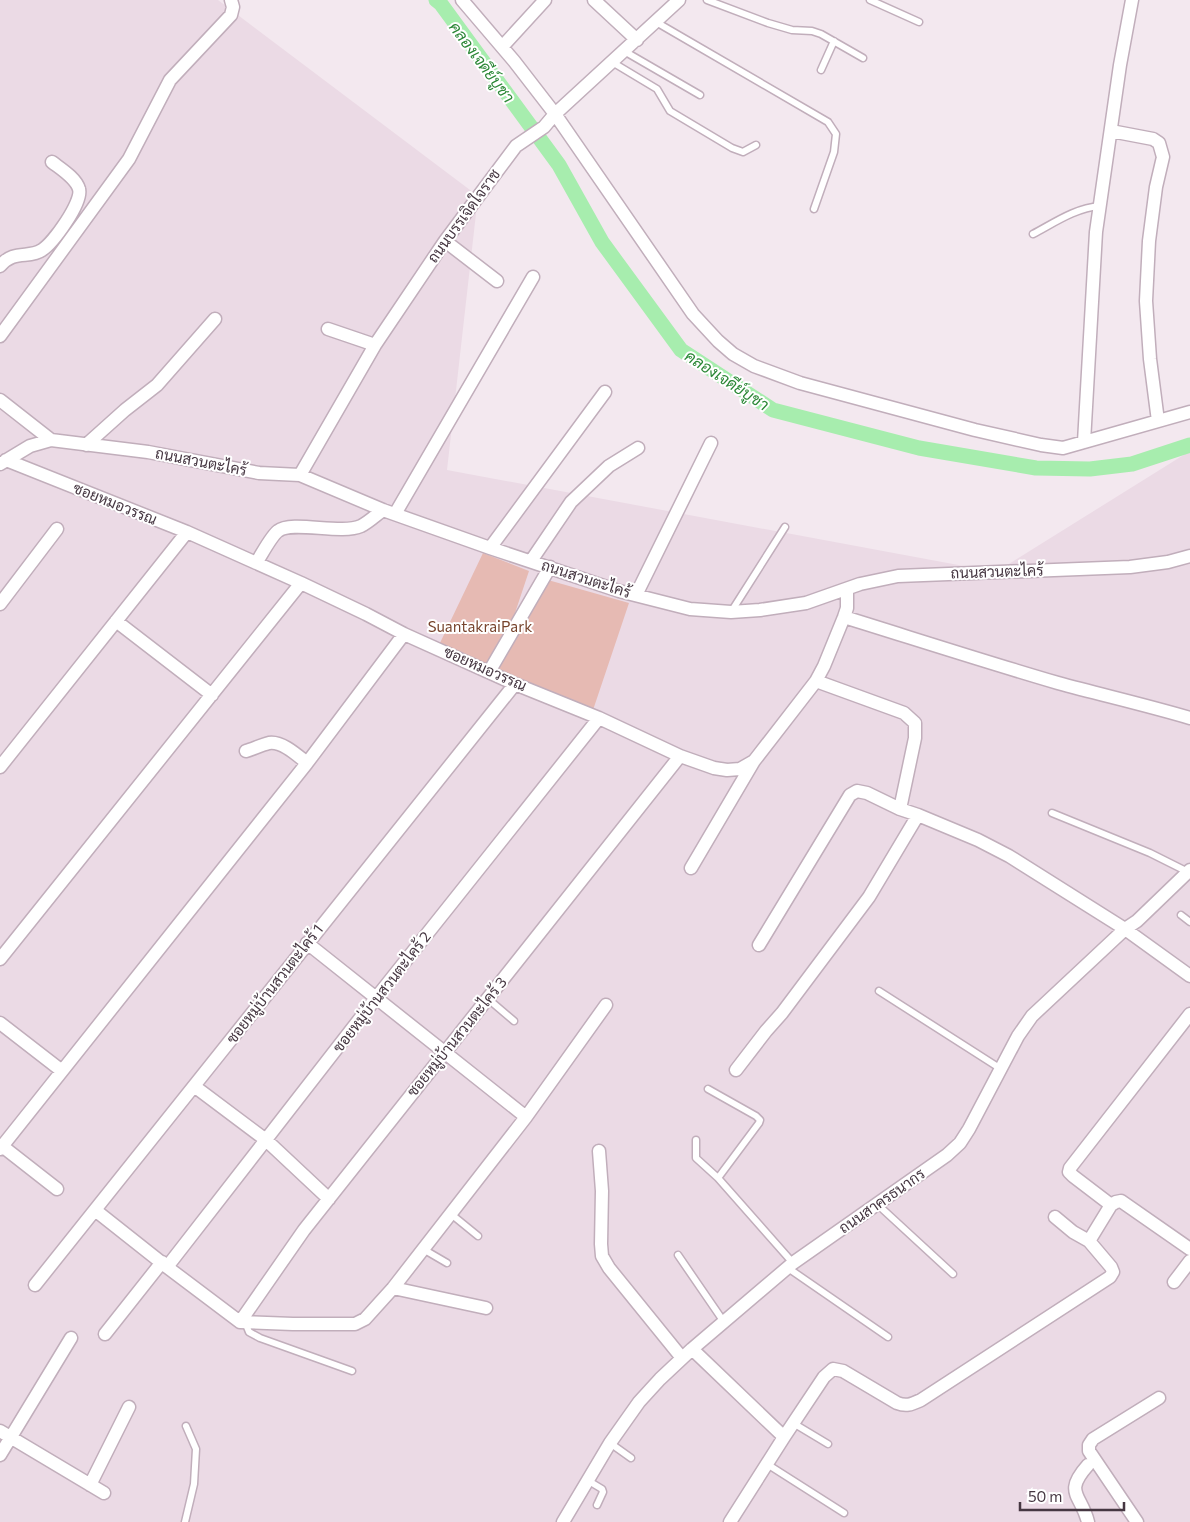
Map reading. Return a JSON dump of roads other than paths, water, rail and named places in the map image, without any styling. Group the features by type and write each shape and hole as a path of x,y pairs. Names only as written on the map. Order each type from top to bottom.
{"street":[{"path":"0,336 65,234 128,159 170,80 231,15 233,7 231,0"},
{"path":"462,0 514,61 554,114 693,314 733,354 754,366 800,383 975,430 1064,448 1190,412"},
{"path":"502,47 545,0"},
{"path":"594,0 636,40"},
{"name":"ถนนบรรเจิดใจราช","path":"300,475 375,345 445,240 516,146 544,127 554,114 679,0"},
{"path":"1084,442 1096,232 1132,0"},
{"path":"1111,131 1159,143 1163,158 1156,187 1149,241 1146,301 1150,359 1158,421"},
{"path":"52,162 74,180 79,190 78,200 67,221 65,234"},
{"path":"0,266 10,258 41,252 53,241 65,234"},
{"path":"445,240 497,281"},
{"path":"256,563 277,532 284,528 320,529 360,526 389,512 533,277"},
{"path":"86,445 125,410 157,385 214,319"},
{"path":"328,329 375,345"},
{"path":"490,548 605,392"},
{"path":"0,400 51,440"},
{"name":"ถนนสวนตะไคร้","path":"3,462 30,446 51,440 148,452 259,473 300,475 389,512 490,548 636,595 690,609 731,612 806,603 847,589 898,576 1130,567 1168,562 1190,556"},
{"path":"636,595 711,443"},
{"path":"531,561 571,502 609,466 638,448"},
{"name":"ซอยหมอวรรณ","path":"3,462 187,532 301,583 404,634 515,684 598,718 680,756 714,768 727,770 740,769 754,761"},
{"path":"0,604 57,529"},
{"path":"0,767 187,532"},
{"path":"489,672 550,567"},
{"path":"0,959 301,583"},
{"path":"691,868 754,761 816,681 844,617 847,608 847,589"},
{"path":"844,617 1013,670 1148,705 1190,718"},
{"path":"116,621 212,695"},
{"path":"57,1188 1,1148 307,763 404,634"},
{"path":"816,681 904,713 915,723 915,738 900,809"},
{"name":"ซอยหมู่บ้านสวนตะไคร้ 1","path":"35,1285 515,684"},
{"name":"ซอยหมู่บ้านสวนตะไคร้ 2","path":"105,1334 266,1140 598,718"},
{"path":"246,751 274,743 284,747 307,763"},
{"name":"ซอยหมู่บ้านสวนตะไคร้ 3","path":"243,1322 304,1230 680,756"},
{"path":"758,945 850,795 856,791 867,793 900,809 978,840 1008,856 1125,929 1190,976"},
{"path":"736,1070 782,1013 869,897 918,815"},
{"name":"ถนนสาครธนากร","path":"563,1522 610,1443 639,1402 660,1379 790,1266 948,1155 960,1143 1018,1036 1032,1016 1189,871"},
{"path":"308,943 526,1117"},
{"path":"96,1210 164,1264 243,1322 355,1324 365,1319 393,1288 526,1117 606,1005"},
{"path":"1112,1206 1073,1176 1069,1172 1070,1168 1190,1014"},
{"path":"0,1023 62,1071"},
{"path":"194,1086 266,1140 329,1199"},
{"path":"600,1151 602,1256 609,1268 687,1354 784,1437"},
{"path":"1089,1241 1112,1206 1116,1202 1121,1201 1190,1249"},
{"path":"730,1522 793,1423 824,1377 833,1369 843,1372 903,1405 910,1405 921,1400 1110,1277 1113,1272 1111,1267 1089,1241 1055,1217"},
{"path":"1174,1282 1190,1261"},
{"path":"393,1288 486,1308"},
{"path":"0,1455 5,1434 71,1338"},
{"path":"1137,1522 1089,1451 1090,1445 1093,1439 1159,1398"},
{"path":"90,1485 129,1407"},
{"path":"5,1434 104,1493"},
{"path":"1088,1465 1075,1483 1074,1491 1088,1522"}],"lane":[{"path":"707,0 768,24 821,34 863,58"},
{"path":"870,0 919,22"},
{"path":"656,22 828,122 836,134 834,152 814,209"},
{"path":"821,70 834,41"},
{"path":"624,51 700,95"},
{"path":"612,62 657,89 670,111 732,148 743,152 756,144"},
{"path":"1033,234 1076,211 1100,206"},
{"path":"731,612 785,527"},
{"path":"1052,812 1189,871"},
{"path":"1181,915 1190,922"},
{"path":"879,991 1001,1068"},
{"path":"487,998 514,1021"},
{"path":"708,1088 760,1120 718,1178"},
{"path":"696,1140 696,1158 718,1178 790,1266 888,1336"},
{"path":"877,1204 953,1274"},
{"path":"451,1214 478,1236"},
{"path":"423,1249 447,1263"},
{"path":"678,1255 724,1322"},
{"path":"243,1322 249,1332 260,1338 352,1371"},
{"path":"793,1423 828,1444"},
{"path":"185,1522 194,1484 196,1449 186,1426"},
{"path":"610,1443 630,1458"},
{"path":"767,1464 844,1513"},
{"path":"587,1480 602,1489 597,1505"}],"waterway":[{"name":"คลองเจดีย์บูชา","path":"436,0 441,4 559,165 602,242 681,350 773,410 919,448 1036,468 1090,469 1132,464 1190,445"}],"park label":[{"name":"SuantakraiPark","path":"480,627"}]}
